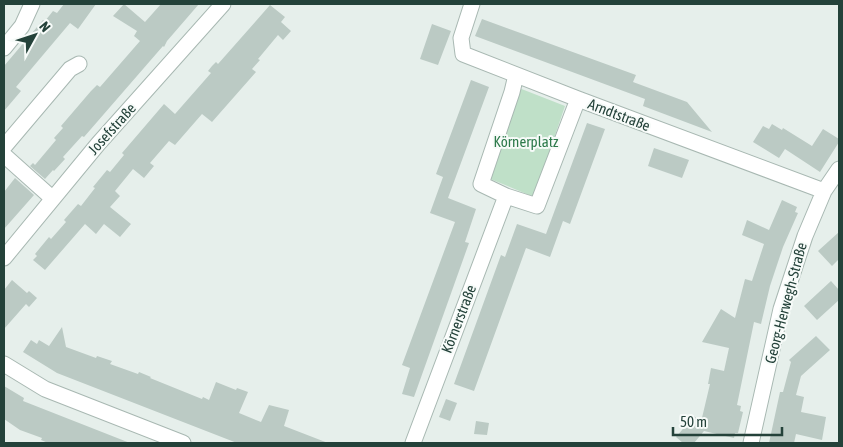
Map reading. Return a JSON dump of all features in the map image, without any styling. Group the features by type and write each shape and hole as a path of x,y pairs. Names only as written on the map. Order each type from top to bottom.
{"street":[{"path":"4,47 22,26 32,4"},
{"name":"Josefstraße","path":"4,258 52,198 223,4"},
{"name":"Arndtstraße","path":"472,4 461,38 463,54 824,191"},
{"path":"4,147 70,69 79,64"},
{"path":"516,74 512,92 481,184 506,196 537,206 578,99"},
{"path":"4,154 52,198"},
{"name":"Georg-Herwegh-Straße","path":"751,443 781,309 805,236 824,191 839,169"},
{"name":"Körnerstraße","path":"413,443 506,196"},
{"path":"4,364 45,389 183,443"}],"green space":[{"name":"Körnerplatz","path":"519,88 565,106 534,197 488,178"}],"building":[{"path":"64,4 96,4 78,29 70,23 16,87 21,91 4,111 4,66 43,20 45,21 53,11 57,13"},
{"path":"124,4 145,22 161,4 199,4 164,47 45,179 30,166 33,163 35,165 56,140 54,138 63,128 61,126 91,91 97,85 100,87 140,41 134,36 137,31 113,16"},
{"path":"270,5 285,17 281,22 291,31 283,40 278,35 252,69 256,72 212,122 202,114 175,145 169,141 150,163 154,166 144,178 133,169 115,191 120,196 110,207 131,224 120,237 104,224 96,234 85,224 45,270 33,260 37,256 35,254 49,237 51,239 66,222 64,220 78,204 81,206 95,188 93,187 107,170 110,172 124,155 122,153 164,104 175,114 211,73 208,71 212,66 216,62 218,64"},
{"path":"482,19 636,75 633,82 687,102 712,132 643,106 645,99 475,36"},
{"path":"432,24 451,31 438,65 420,59"},
{"path":"471,80 489,87 448,198 476,209 465,242 469,243 414,397 402,394 410,368 402,365 455,222 430,213 443,177 436,174"},
{"path":"587,123 605,129 570,224 563,221 550,257 526,248 474,391 454,384 501,255 505,257 517,224 546,234"},
{"path":"772,124 782,130 783,128 812,146 823,129 839,139 839,142 820,172 785,149 779,158 753,142 763,126 769,129"},
{"path":"654,148 689,160 682,178 648,166"},
{"path":"15,178 34,195 4,229 4,192"},
{"path":"782,200 797,207 795,212 798,213 783,247 770,286 761,324 754,322 737,405 741,406 740,411 743,412 738,433 735,433 734,438 704,431 694,443 683,443 676,437 694,416 701,422 710,384 708,384 711,368 724,371 729,348 702,342 721,309 735,318 745,279 752,281 764,244 742,235 747,220 769,230"},
{"path":"839,232 839,259 832,266 818,251"},
{"path":"12,280 27,293 29,291 37,298 29,307 26,304 4,329 4,290"},
{"path":"831,281 839,290 839,300 817,320 804,306"},
{"path":"62,327 66,347 96,358 97,356 112,361 110,364 138,374 139,372 202,399 203,397 209,400 216,382 236,390 237,388 248,392 239,413 261,422 269,405 289,410 284,426 328,443 237,443 57,373 23,352 31,340 37,344 39,340 49,346"},
{"path":"816,336 830,350 801,376 796,395 804,397 801,412 826,417 822,440 796,434 794,443 769,443 780,392 783,392 791,362 789,360"},
{"path":"4,386 24,398 23,401 130,443 48,443 41,440 42,438 20,430 4,419"},
{"path":"446,399 457,403 450,421 439,417"},
{"path":"476,421 489,423 487,435 474,434"}]}
